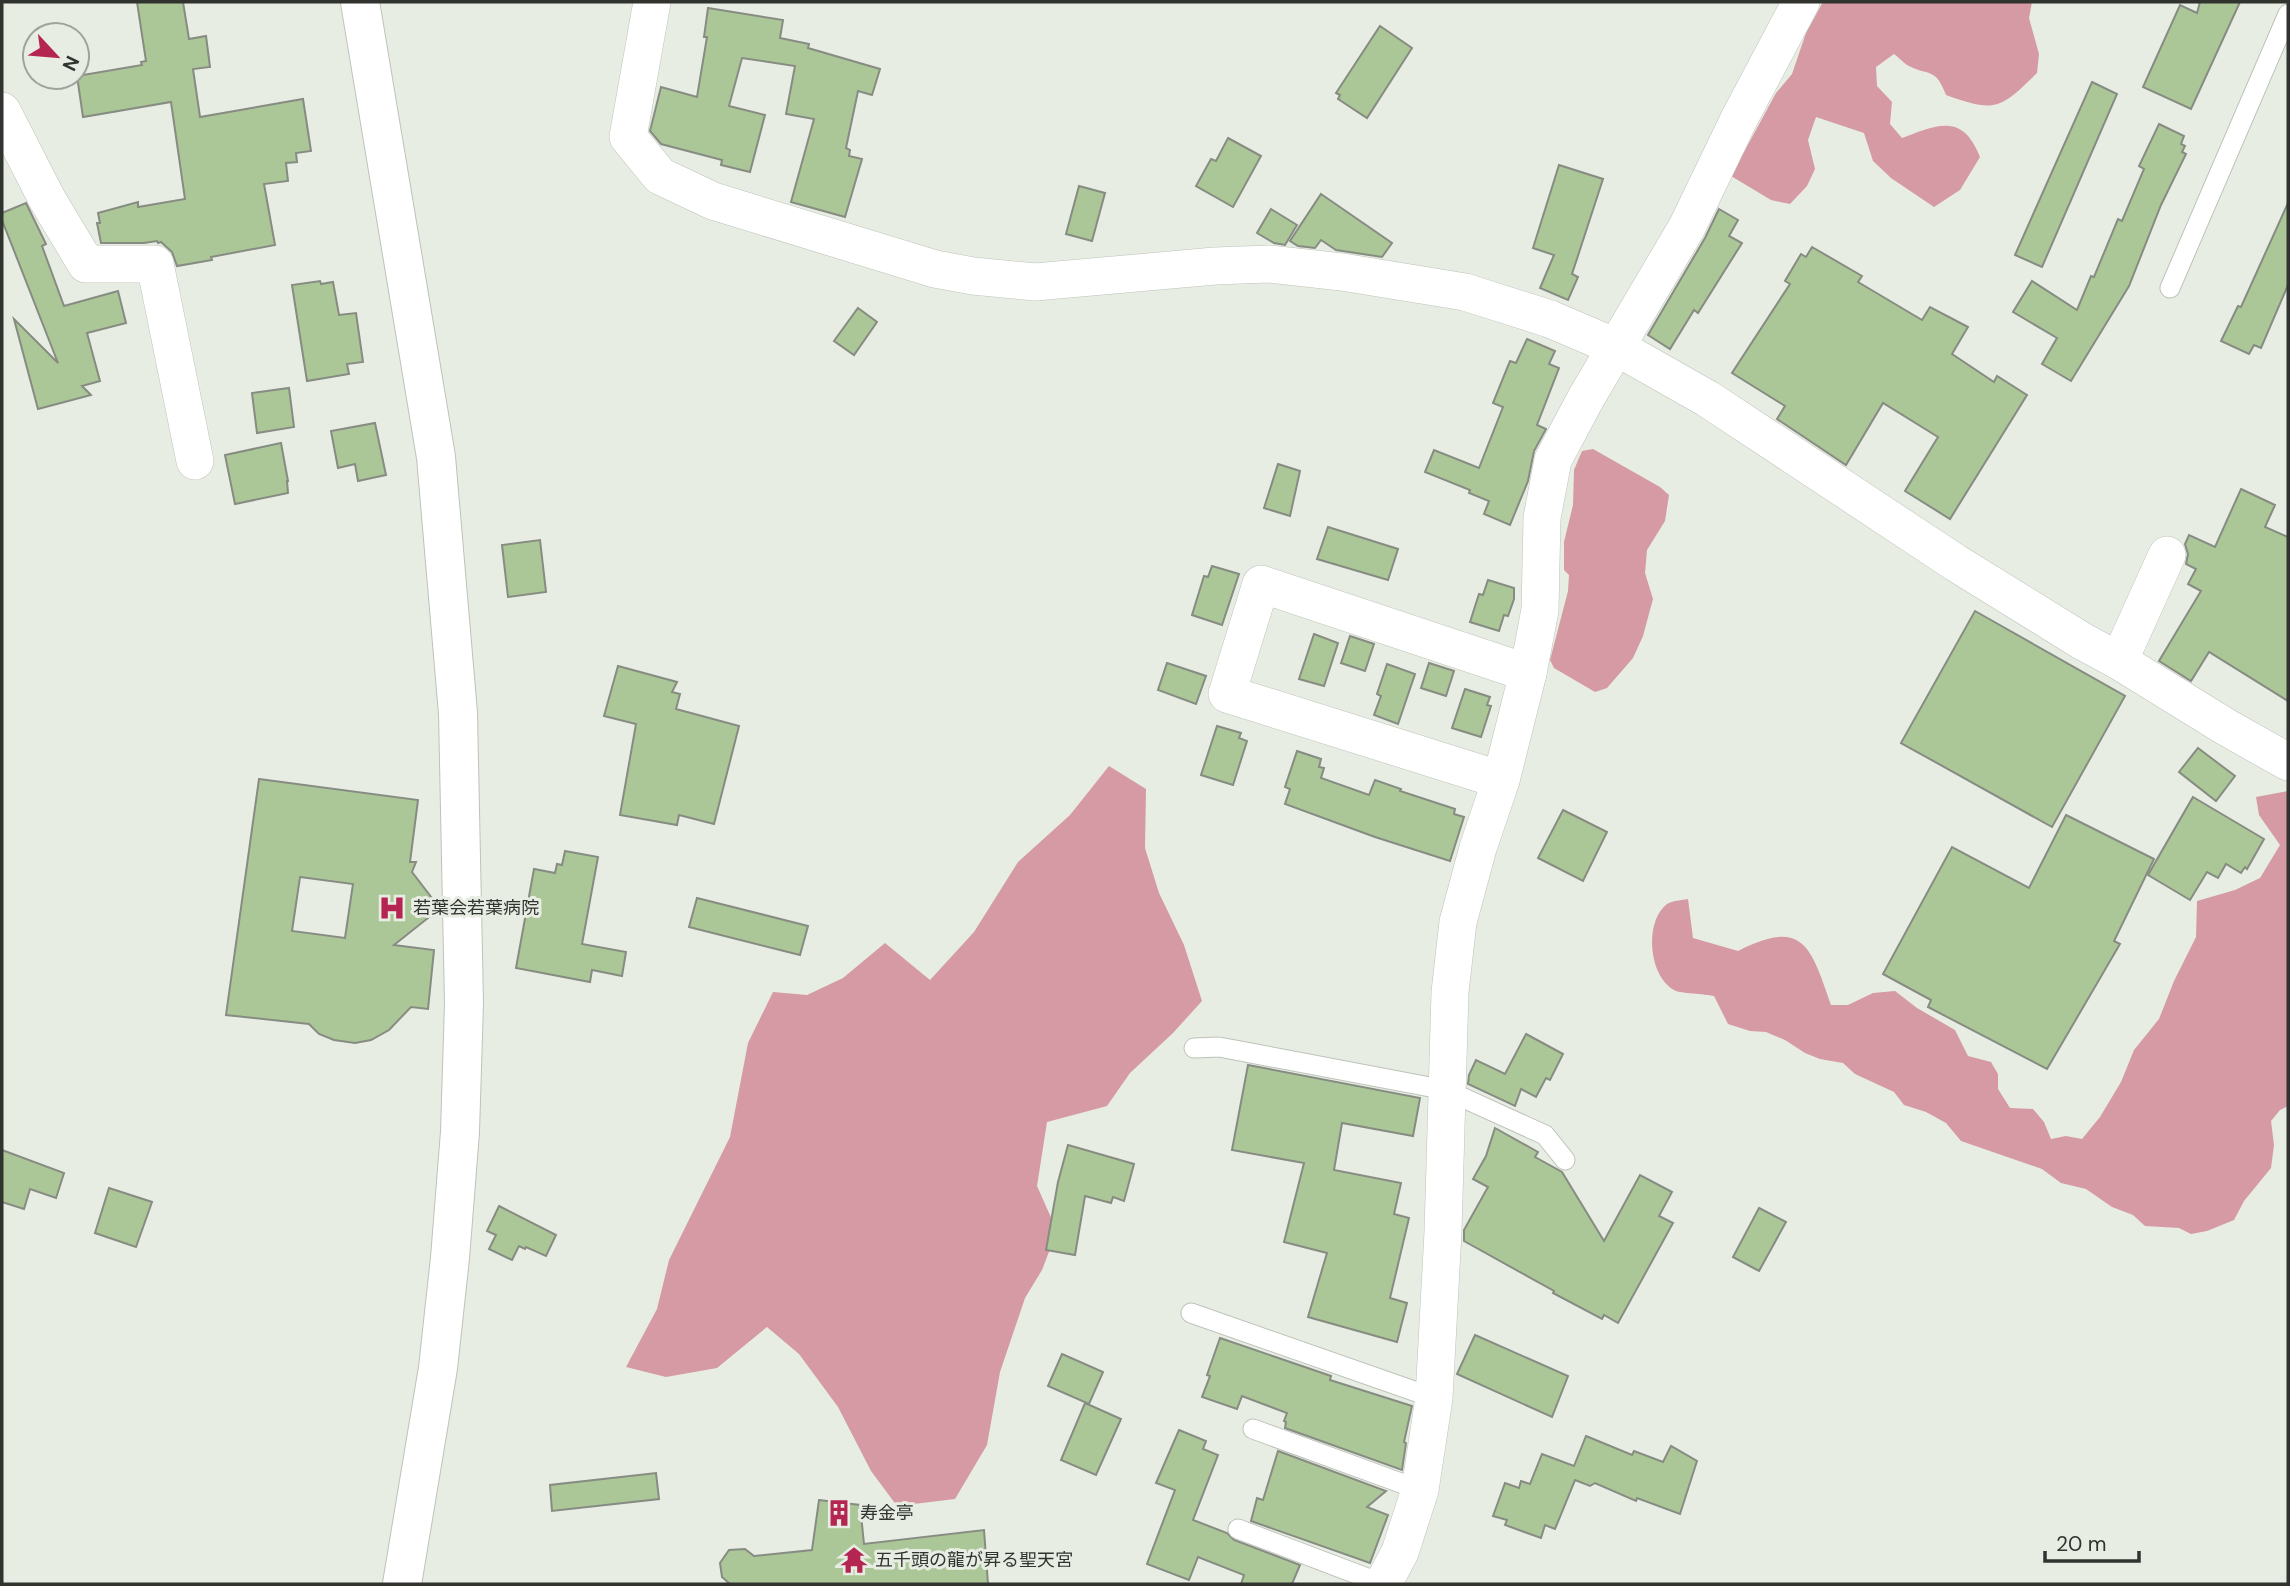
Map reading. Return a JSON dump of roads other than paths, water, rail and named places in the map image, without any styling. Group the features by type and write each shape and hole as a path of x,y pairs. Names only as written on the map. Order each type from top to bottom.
{"street":[{"path":"360,2 436,457 458,713 464,1003 460,1132 438,1368 401,1584"},
{"path":"652,2 628,137 660,176 713,201 912,262 973,276 1035,282 1215,266 1269,264 1342,272 1465,292 1550,319 1618,348 1709,399 1956,563 2082,641 2288,762"},
{"path":"1383,1584 1400,1552 1420,1490 1434,1398 1443,1232 1450,992 1458,922 1478,848 1501,780 1528,673 1540,610 1542,518 1553,460 1586,398 1618,348 1687,227 1739,119 1801,2"},
{"path":"2,111 47,199 86,264 155,264 195,461"},
{"path":"2119,661 2167,555"},
{"path":"1501,780 1227,694 1261,584 1528,673"}],"lane":[{"path":"2169,288 2288,14"},
{"path":"1194,1048 1219,1047 1447,1090 1545,1135 1565,1160"},
{"path":"1191,1313 1434,1398"},
{"path":"1253,1429 1420,1490"},
{"path":"1238,1529 1383,1584"}],"place":[{"name":"若葉会若葉病院","path":"392,908"},
{"name":"寿金亭","path":"839,1513"},
{"name":"五千頭の龍が昇る聖天宮","path":"854,1560"}]}
